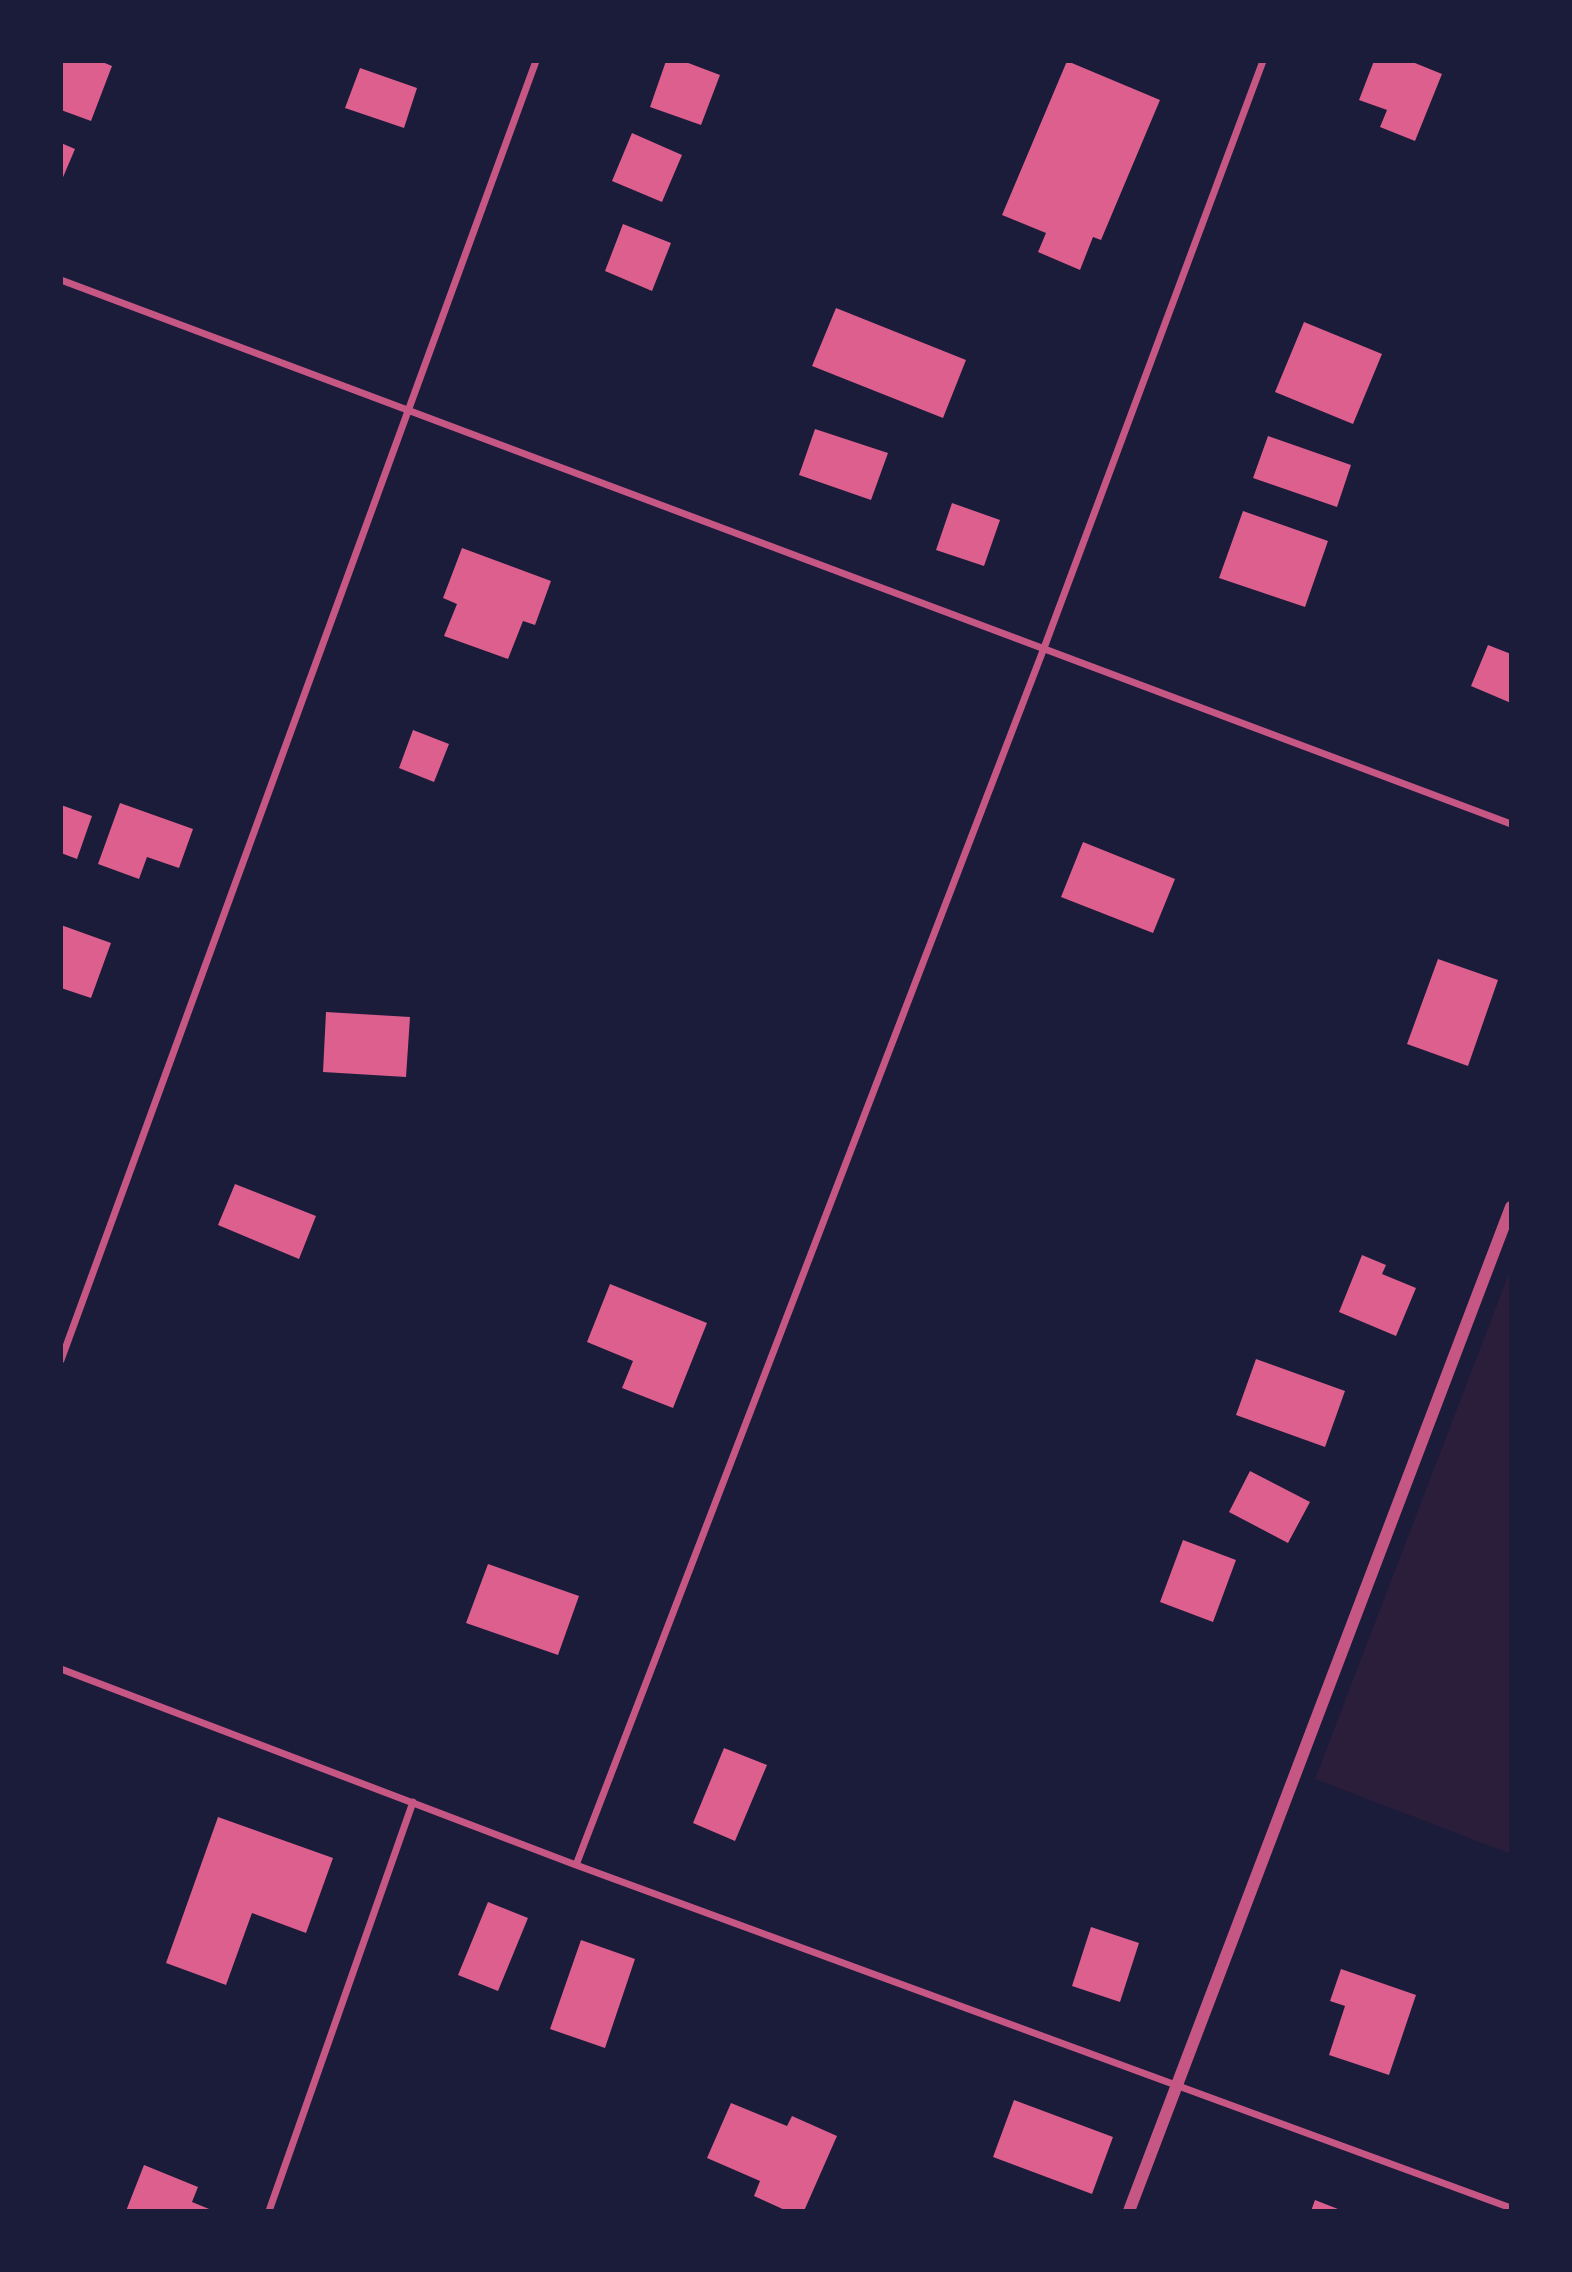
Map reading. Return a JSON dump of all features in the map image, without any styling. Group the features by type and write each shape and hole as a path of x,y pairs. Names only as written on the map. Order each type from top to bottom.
{"street":[{"path":"61,1360 536,61"},
{"path":"576,1865 1044,648 1263,61"},
{"path":"61,280 1511,824"},
{"path":"1129,2211 1510,1211"},
{"path":"61,1669 576,1865 1511,2208"},
{"path":"269,2211 413,1802"}],"shaded area":[{"path":"1511,1268 1511,1854 1315,1779"}],"building":[{"path":"61,61 100,61 112,66 91,121 61,110"},
{"path":"666,61 683,61 720,75 701,125 650,107"},
{"path":"1067,61 1160,100 1101,240 1093,237 1080,270 1038,252 1046,233 1002,215"},
{"path":"1374,61 1410,61 1442,74 1415,141 1380,127 1387,110 1359,100"},
{"path":"360,68 417,88 404,128 345,108"},
{"path":"632,133 682,155 662,202 612,181"},
{"path":"61,143 75,149 61,182"},
{"path":"623,224 671,243 652,291 605,271"},
{"path":"836,308 966,360 943,418 812,366"},
{"path":"1304,322 1382,354 1353,424 1275,392"},
{"path":"815,429 888,453 871,500 799,475"},
{"path":"1268,436 1351,465 1337,507 1253,478"},
{"path":"952,503 1000,520 984,566 936,550"},
{"path":"1243,511 1328,541 1305,607 1219,578"},
{"path":"462,548 551,581 535,625 523,621 508,659 444,636 457,604 443,598"},
{"path":"1488,645 1511,654 1511,703 1471,686"},
{"path":"413,730 449,744 434,782 399,768"},
{"path":"120,803 193,829 179,868 147,857 139,879 98,864"},
{"path":"61,805 92,816 77,859 61,853"},
{"path":"1083,842 1175,879 1153,933 1061,897"},
{"path":"61,925 111,943 91,998 61,988"},
{"path":"1438,959 1498,980 1468,1066 1407,1044"},
{"path":"326,1012 410,1017 406,1077 323,1072"},
{"path":"235,1184 316,1216 299,1259 218,1225"},
{"path":"1362,1255 1386,1265 1382,1274 1416,1288 1396,1336 1339,1312"},
{"path":"610,1284 707,1323 673,1408 622,1388 633,1361 587,1342"},
{"path":"1256,1359 1345,1391 1325,1447 1236,1415"},
{"path":"1250,1471 1310,1502 1288,1543 1229,1512"},
{"path":"1183,1540 1236,1560 1213,1622 1160,1602"},
{"path":"488,1564 579,1596 558,1655 466,1623"},
{"path":"724,1748 767,1765 735,1841 693,1823"},
{"path":"218,1817 333,1858 306,1933 252,1913 226,1985 166,1963"},
{"path":"488,1902 528,1918 498,1991 458,1975"},
{"path":"1091,1927 1139,1943 1120,2002 1072,1986"},
{"path":"581,1940 635,1959 605,2048 550,2029"},
{"path":"1341,1969 1416,1995 1389,2075 1329,2055 1345,2006 1330,2001"},
{"path":"1014,2100 1113,2137 1092,2194 993,2157"},
{"path":"731,2103 787,2126 792,2116 837,2136 804,2211 787,2211 754,2196 760,2181 707,2158"},
{"path":"144,2165 198,2187 192,2202 214,2211 126,2211"},
{"path":"1315,2200 1343,2211 1311,2211"}]}
